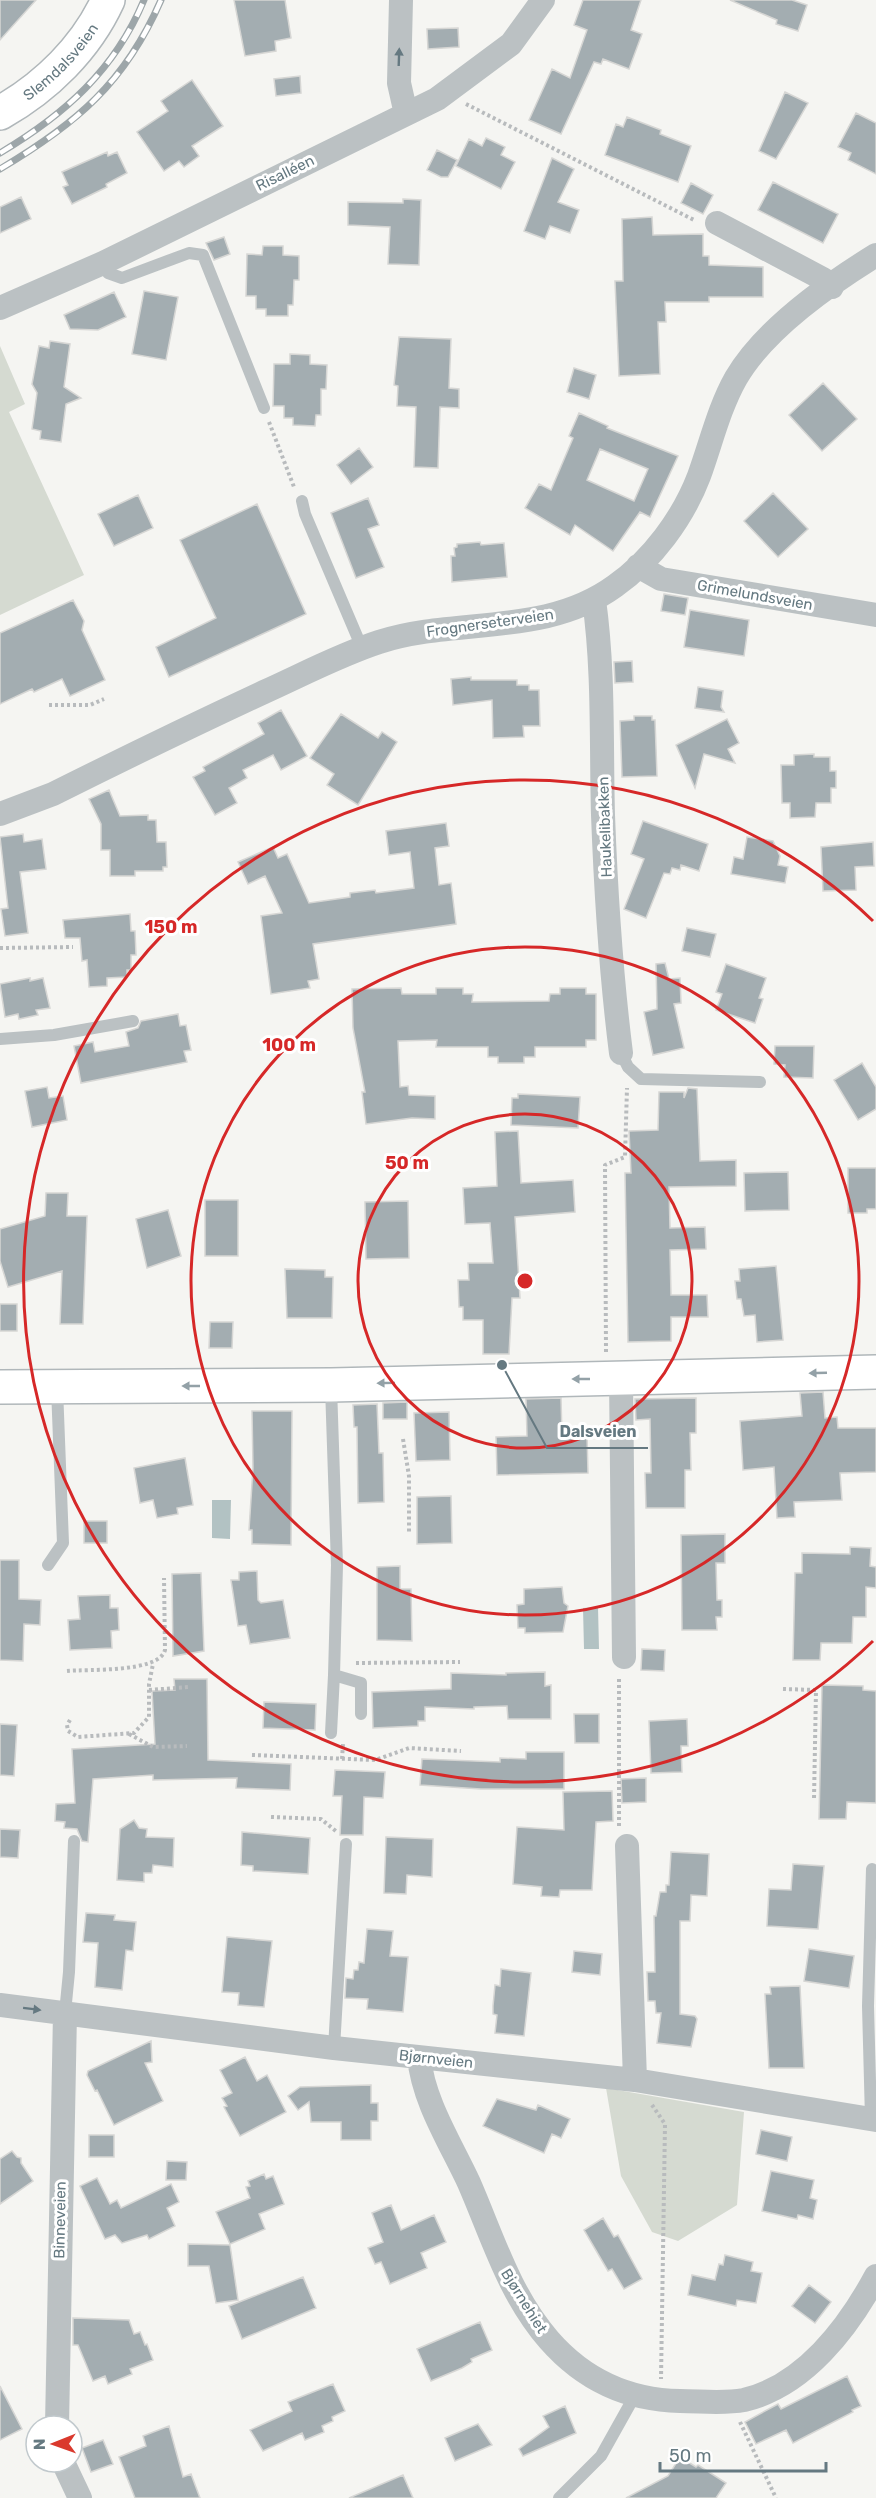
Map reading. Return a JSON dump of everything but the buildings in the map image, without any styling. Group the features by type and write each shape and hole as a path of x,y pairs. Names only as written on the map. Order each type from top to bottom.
{"street":[{"name":"Slemdalsveien","path":"0,113 26,96 68,60 108,0"},
{"path":"401,0 399,83 405,114"},
{"name":"Risalléen","path":"0,308 103,263 437,99 511,44 543,0"},
{"path":"717,223 823,279 832,286"},
{"name":"Frognerseterveien","path":"0,814 53,794 362,648 424,632 539,619 575,609 594,600 638,566 676,521 687,502 728,395 748,360 771,335 832,286 876,255"},
{"name":"Grimelundsveien","path":"638,566 661,579 876,615"},
{"name":"Haukelibakken","path":"594,600 598,641 603,816 612,982 624,1060"},
{"path":"0,1387 331,1385 613,1368 876,1372"},
{"path":"613,1368 624,1657"},
{"path":"627,1846 635,2080"},
{"name":"Bjørnveien","path":"0,2005 334,2048 635,2080 874,2119"},
{"name":"Binneveien","path":"57,2414 65,2013"},
{"name":"Bjørnehiet","path":"419,2057 424,2084 502,2265 525,2308 550,2341 582,2371 615,2390 634,2397 660,2401 731,2402 770,2390 810,2362 850,2321 876,2276"},
{"path":"69,2474 80,2498"}],"lane":[{"path":"103,263 112,276 122,278 189,253 203,255 264,408"},
{"path":"302,501 305,514 362,648"},
{"path":"0,1039 54,1035 133,1021"},
{"path":"624,1060 641,1079 759,1082"},
{"path":"331,1385 337,1565 332,1733"},
{"path":"48,1565 63,1543 57,1386"},
{"path":"334,1669 361,1683 361,1714"},
{"path":"65,2013 69,1972 74,1840"},
{"path":"334,2048 346,1844"},
{"name":"Bjørnveien","path":"872,1869 868,2006 874,2119"},
{"path":"559,2498 601,2456 634,2397"}],"path":[{"path":"463,103 705,226 717,223"},
{"path":"264,408 292,483 302,501"},
{"path":"49,705 90,705 104,699"},
{"path":"0,948 72,947"},
{"path":"613,1368 605,1166 625,1157 624,1060"},
{"path":"403,1438 409,1476 409,1532"},
{"path":"67,1671 153,1663 164,1655 164,1578"},
{"path":"624,1657 619,1673 619,1826 627,1846"},
{"path":"334,1669 460,1662"},
{"path":"70,1720 67,1725 68,1731 78,1737 129,1734 140,1728 149,1717 149,1690 153,1663"},
{"path":"149,1690 189,1687"},
{"path":"783,1689 816,1690 814,1799"},
{"path":"129,1734 153,1747 187,1746"},
{"path":"252,1755 375,1760 409,1748 461,1751"},
{"path":"271,1817 327,1821 346,1844"},
{"path":"635,2080 665,2124 660,2401"},
{"path":"731,2402 776,2498"}],"shaded area":[{"path":"0,346 25,404 9,412 84,575 0,615"},
{"path":"212,1500 231,1500 230,1539 212,1538"},
{"path":"598,1607 599,1649 584,1649 583,1608"},
{"path":"606,2088 744,2112 737,2205 678,2241 652,2232 621,2176"}],"railway":[{"path":"0,153 66,106 103,69 132,25 144,0"},
{"path":"0,169 52,135 96,99 131,55 161,0"}],"place":[{"name":"Dalsveien","path":"502,1365"}]}
